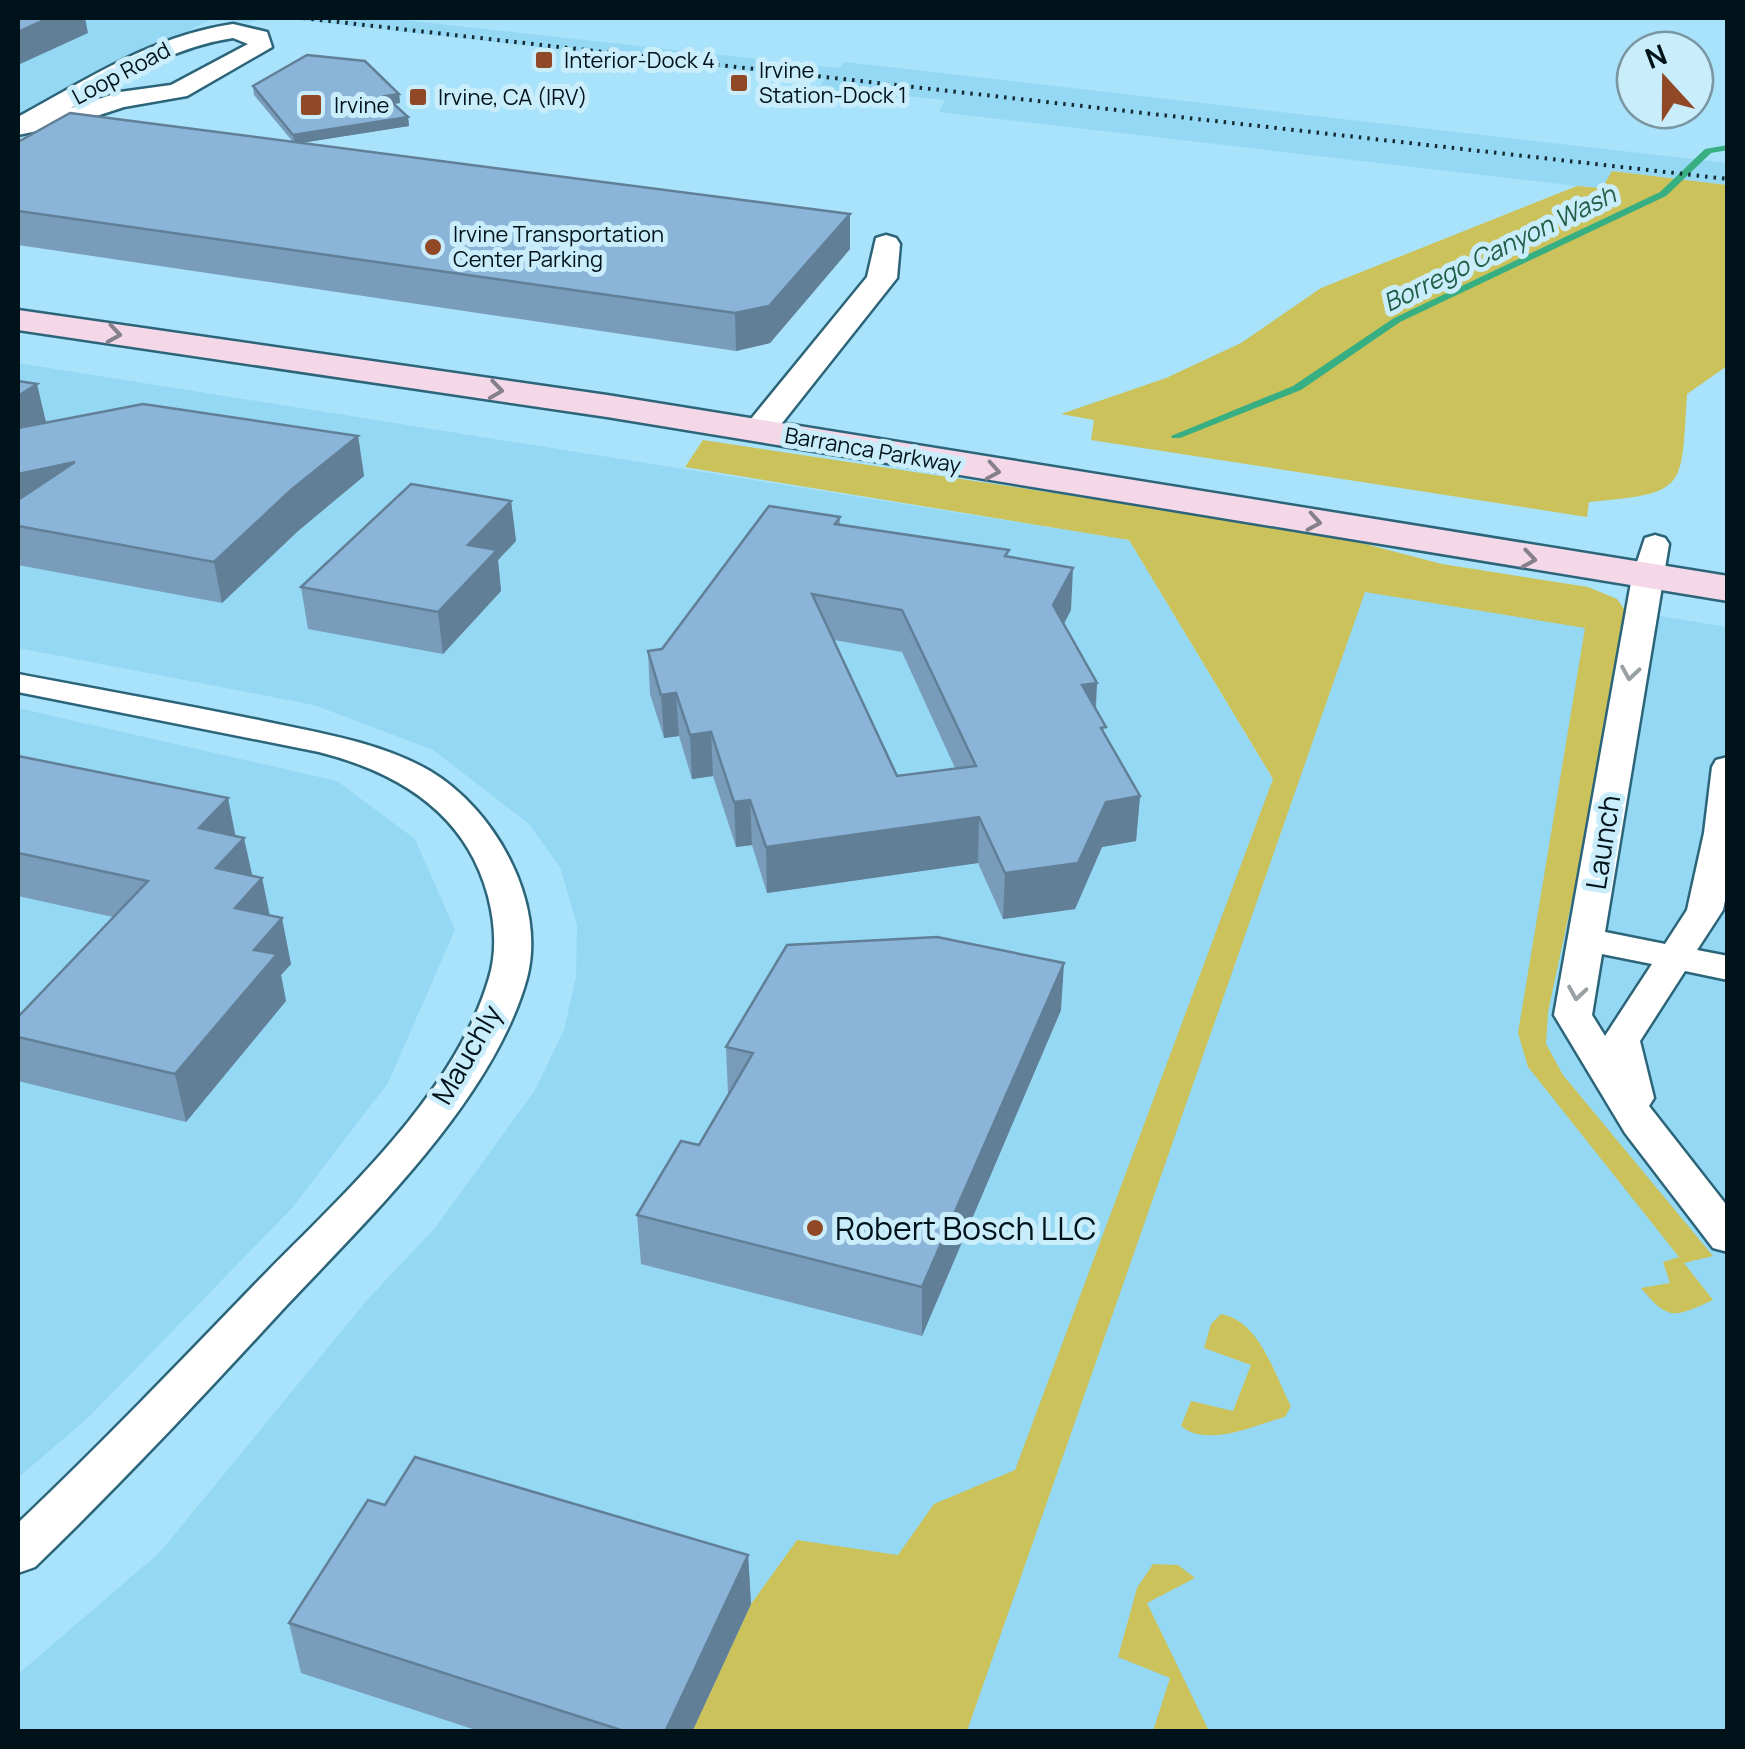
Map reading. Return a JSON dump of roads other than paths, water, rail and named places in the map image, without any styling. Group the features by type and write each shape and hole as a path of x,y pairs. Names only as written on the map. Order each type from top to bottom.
{"main road":[{"name":"Barranca Parkway","path":"73,294 771,417 1651,560 1728,589"},
{"name":"Barranca Parkway","path":"18,320 771,417"},
{"name":"Barranca Parkway","path":"1651,560 1728,554"}],"street":[{"name":"Loop Road","path":"233,31 249,33 261,41 248,54 178,91 120,100 66,118 18,127 172,44 204,34 233,31"},
{"path":"771,417 882,278 886,244"},
{"name":"Launch","path":"1651,560 1573,1016 1639,1123 1728,1236"},
{"name":"Mauchly","path":"18,683 314,741 364,754 412,774 452,805 483,842 500,876 513,944 508,977 490,1020 470,1058 414,1138 378,1182 108,1466 18,1553"},
{"name":"Launch","path":"1639,1123 1621,1040 1705,910 1721,833 1728,767"},
{"path":"1586,939 1728,968"}],"waterway":[{"name":"Borrego Canyon Wash","path":"1176,436 1297,388 1397,320 1663,194 1708,151 1728,147"}],"railway":[{"path":"303,18 1728,179"}],"place":[{"name":"Interior-Dock 4","path":"544,60"},
{"name":"Irvine Station-Dock 1","path":"739,83"},
{"name":"Irvine, CA (IRV)","path":"418,97"},
{"name":"Irvine","path":"311,105"},
{"name":"Irvine Transportation Center Parking","path":"433,247"},
{"name":"Robert Bosch LLC","path":"815,1228"}]}
